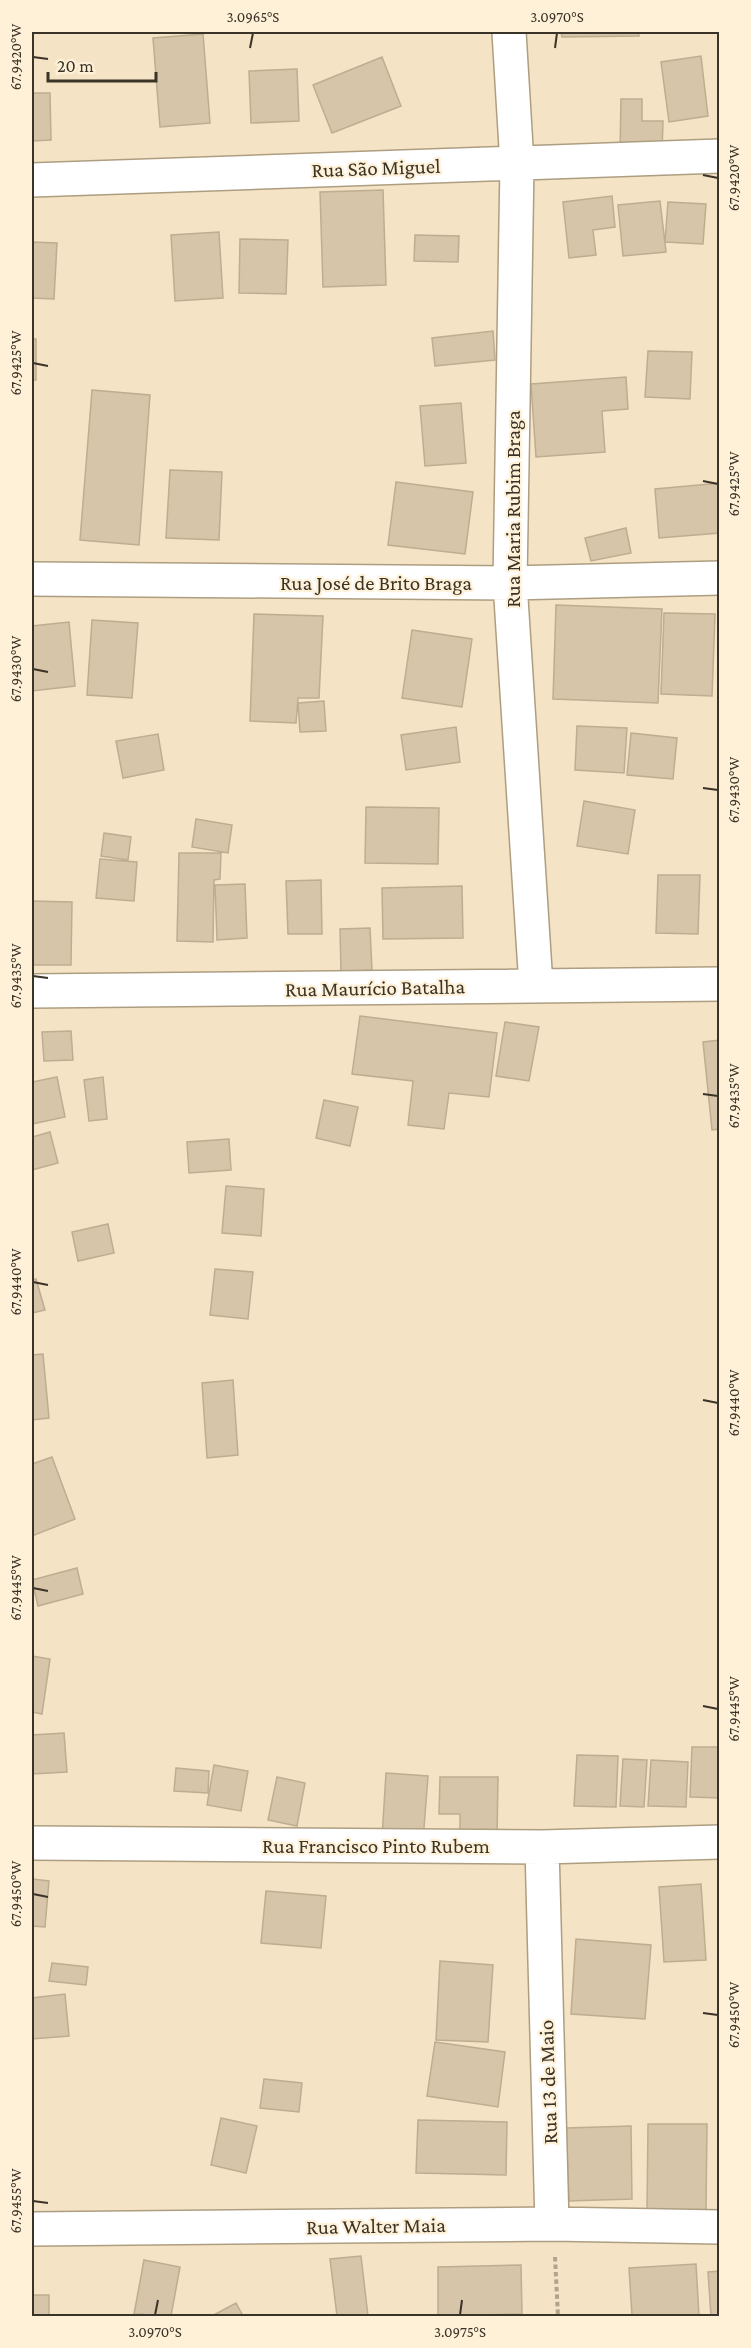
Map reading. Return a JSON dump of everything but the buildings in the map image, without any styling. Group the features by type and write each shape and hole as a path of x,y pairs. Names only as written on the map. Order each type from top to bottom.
{"street":[{"name":"Rua Maria Rubim Braga","path":"509,32 517,164 510,583 536,986"},
{"name":"Rua São Miguel","path":"32,180 720,156"},
{"name":"Rua José de Brito Braga","path":"32,579 510,583 720,578"},
{"name":"Rua Maurício Batalha","path":"32,991 720,984"},
{"name":"Rua Francisco Pinto Rubem","path":"32,1844 542,1847 720,1842"},
{"name":"Rua 13 de Maio","path":"542,1847 552,2224"},
{"name":"Rua Walter Maia","path":"32,2229 552,2224 720,2227"}],"path":[{"path":"552,2224 558,2316"}]}
